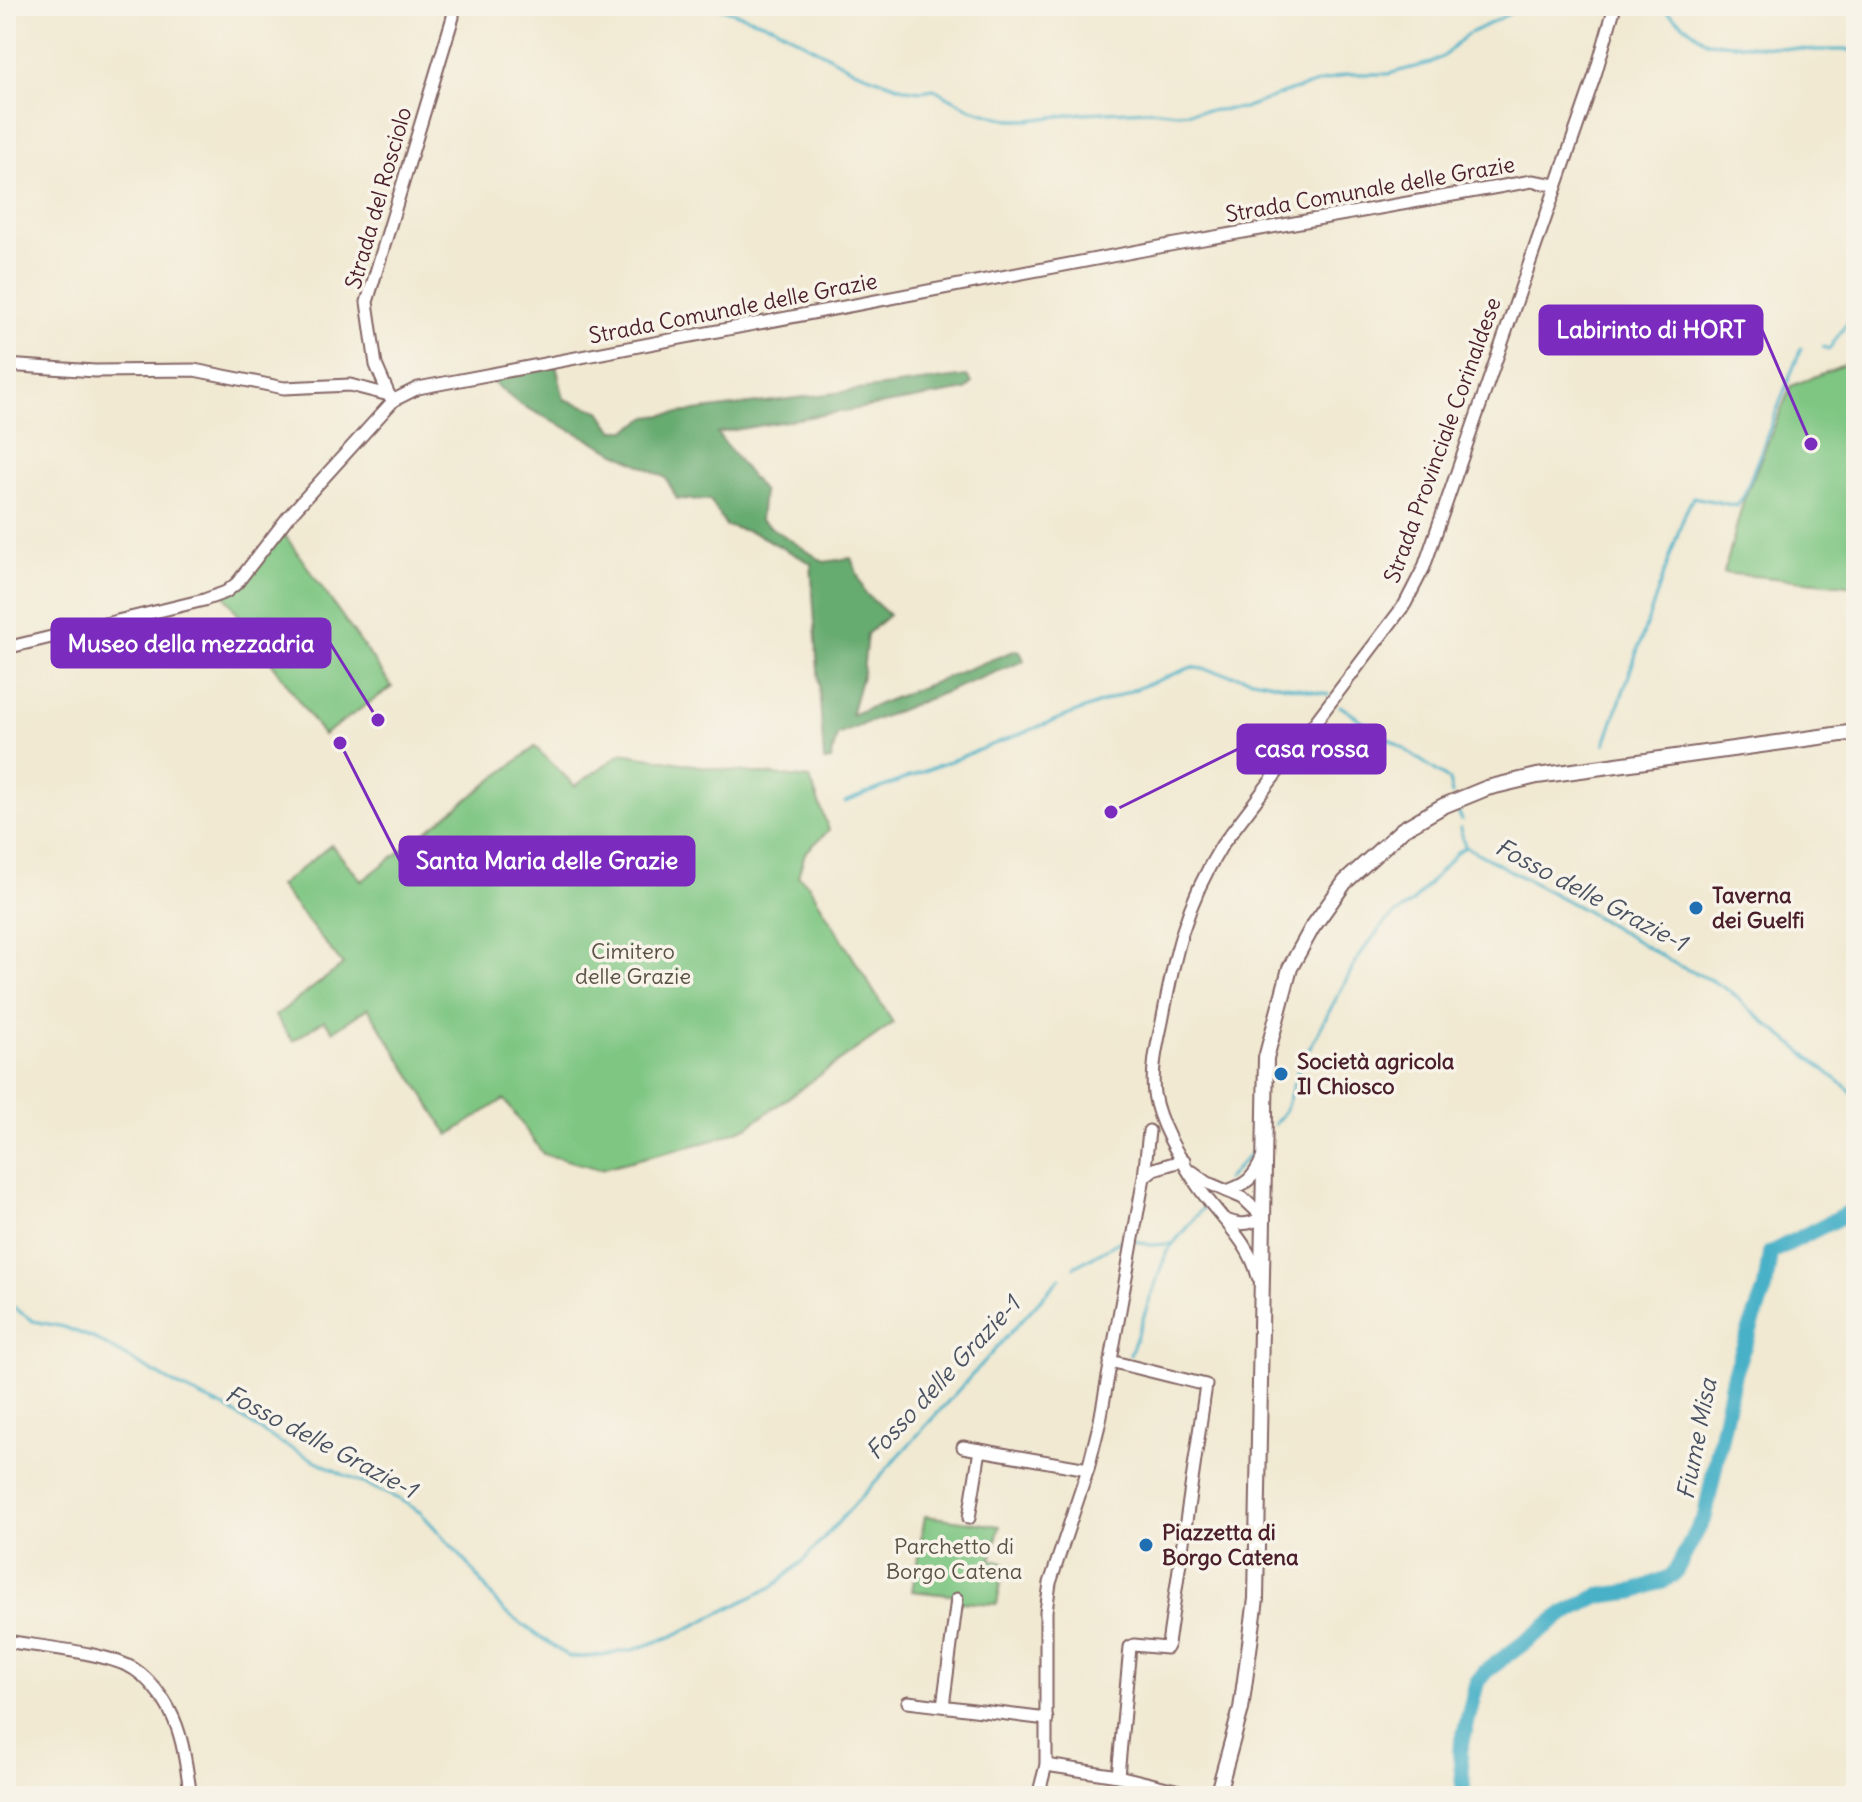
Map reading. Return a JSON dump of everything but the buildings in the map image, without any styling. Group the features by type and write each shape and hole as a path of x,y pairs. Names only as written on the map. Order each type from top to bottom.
{"main road":[{"path":"1263,1217 1266,1058 1290,968 1319,916 1345,882 1403,829 1443,806 1487,788 1537,776 1856,732"},
{"name":"Strada Provinciale Corinaldese","path":"1217,1796 1241,1709 1256,1599 1263,1217"}],"street":[{"name":"Strada del Rosciolo","path":"391,397 376,365 367,302 453,17 453,6"},
{"name":"Strada Provinciale Corinaldese","path":"1263,1296 1255,1263 1196,1183 1159,1113 1154,1083 1155,1054 1189,906 1203,875 1222,845 1405,604 1424,567 1603,51 1615,6"},
{"name":"Strada Comunale delle Grazie","path":"6,648 226,592 237,583 288,517 391,397 418,388 1175,244 1532,181 1556,185"},
{"path":"6,365 95,371 194,370 284,388 362,386 391,397"},
{"path":"1038,1796 1046,1765 1046,1611 1050,1583 1088,1469 1100,1421 1144,1177 1149,1131"},
{"path":"1226,1191 1241,1186 1256,1175 1266,1149"},
{"path":"1144,1177 1154,1169 1184,1160"},
{"name":"Strada Provinciale Corinaldese","path":"1184,1160 1196,1176 1243,1198 1263,1217"},
{"path":"1224,1218 1236,1225 1263,1217"},
{"path":"1110,1361 1206,1385 1168,1644 1163,1648 1130,1647 1118,1776"},
{"path":"963,1447 1088,1469"},
{"path":"969,1518 980,1450"},
{"path":"943,1706 957,1599"},
{"path":"6,1641 109,1660 133,1669 149,1683 170,1711 181,1738 191,1796"},
{"path":"908,1702 1047,1719"},
{"path":"1046,1765 1118,1776 1200,1796"}],"green space":[{"path":"1851,362 1856,364 1856,586 1724,573 1743,502 1791,386"},
{"path":"556,365 564,399 600,411 613,430 627,430 648,417 967,376 972,383 966,390 717,433 763,492 760,520 824,562 851,558 865,593 889,615 867,634 863,672 851,715 1016,650 1020,651 1024,661 837,735 831,760 824,761 811,563 755,533 726,526 710,500 677,499 666,478 519,404 489,379"},
{"path":"282,531 392,687 323,735 225,596"},
{"name":"Cimitero delle Grazie","path":"535,747 575,786 622,753 717,769 810,779 829,830 805,853 798,876 808,884 893,1023 747,1127 714,1140 600,1169 543,1154 504,1099 449,1135 368,1008 333,1031 324,1020 293,1041 275,1016 343,965 279,886 331,845 362,881"},
{"name":"Parchetto di Borgo Catena","path":"925,1516 1000,1526 991,1560 1005,1563 997,1604 960,1602 959,1596 912,1591"}],"waterway":[{"path":"714,6 774,26 854,70 906,89 934,89 971,109 1010,120 1083,113 1151,110 1177,113 1244,108 1348,74 1388,74 1430,63 1444,56 1466,35 1525,6"},
{"path":"1659,6 1707,42 1856,50"},
{"path":"1823,347 1829,349 1856,310"},
{"path":"1605,744 1693,497 1737,506 1801,348"},
{"path":"845,802 1192,667 1328,694"},
{"path":"1340,706 1444,776 1449,780 1452,794"},
{"path":"1456,807 1462,820"},
{"path":"1460,828 1465,847"},
{"name":"Fosso delle Grazie-1","path":"1466,847 1731,992 1856,1095"},
{"name":"Fosso delle Grazie-1","path":"1275,1124 1286,1109 1298,1070 1359,956 1386,921 1412,903 1457,852 1466,847"},
{"name":"Fosso delle Grazie-1","path":"1226,1180 1253,1151"},
{"path":"1130,1355 1167,1251 1207,1203"},
{"name":"Fiume Misa","path":"1464,1796 1460,1751 1477,1682 1486,1671 1563,1614 1599,1596 1636,1591 1673,1576 1705,1516 1734,1373 1765,1289 1770,1253 1856,1209"},
{"name":"Fosso delle Grazie-1","path":"1074,1267 1124,1239"},
{"name":"Fosso delle Grazie-1","path":"1136,1241 1150,1245 1172,1244"},
{"name":"Fosso delle Grazie-1","path":"6,1302 33,1321 64,1327 95,1339 180,1387 229,1410 279,1442 401,1500 421,1513 468,1564 503,1611 569,1657 588,1657 633,1650 673,1636 774,1586 805,1559 1060,1278"}],"place":[{"name":"Labirinto di HORT","path":"1811,444"},
{"name":"Museo della mezzadria","path":"378,720"},
{"name":"Santa Maria delle Grazie","path":"340,743"},
{"name":"casa rossa","path":"1111,812"},
{"name":"Taverna dei Guelfi","path":"1696,908"},
{"name":"Società agricola Il Chiosco","path":"1281,1074"},
{"name":"Piazzetta di Borgo Catena","path":"1146,1545"}]}
